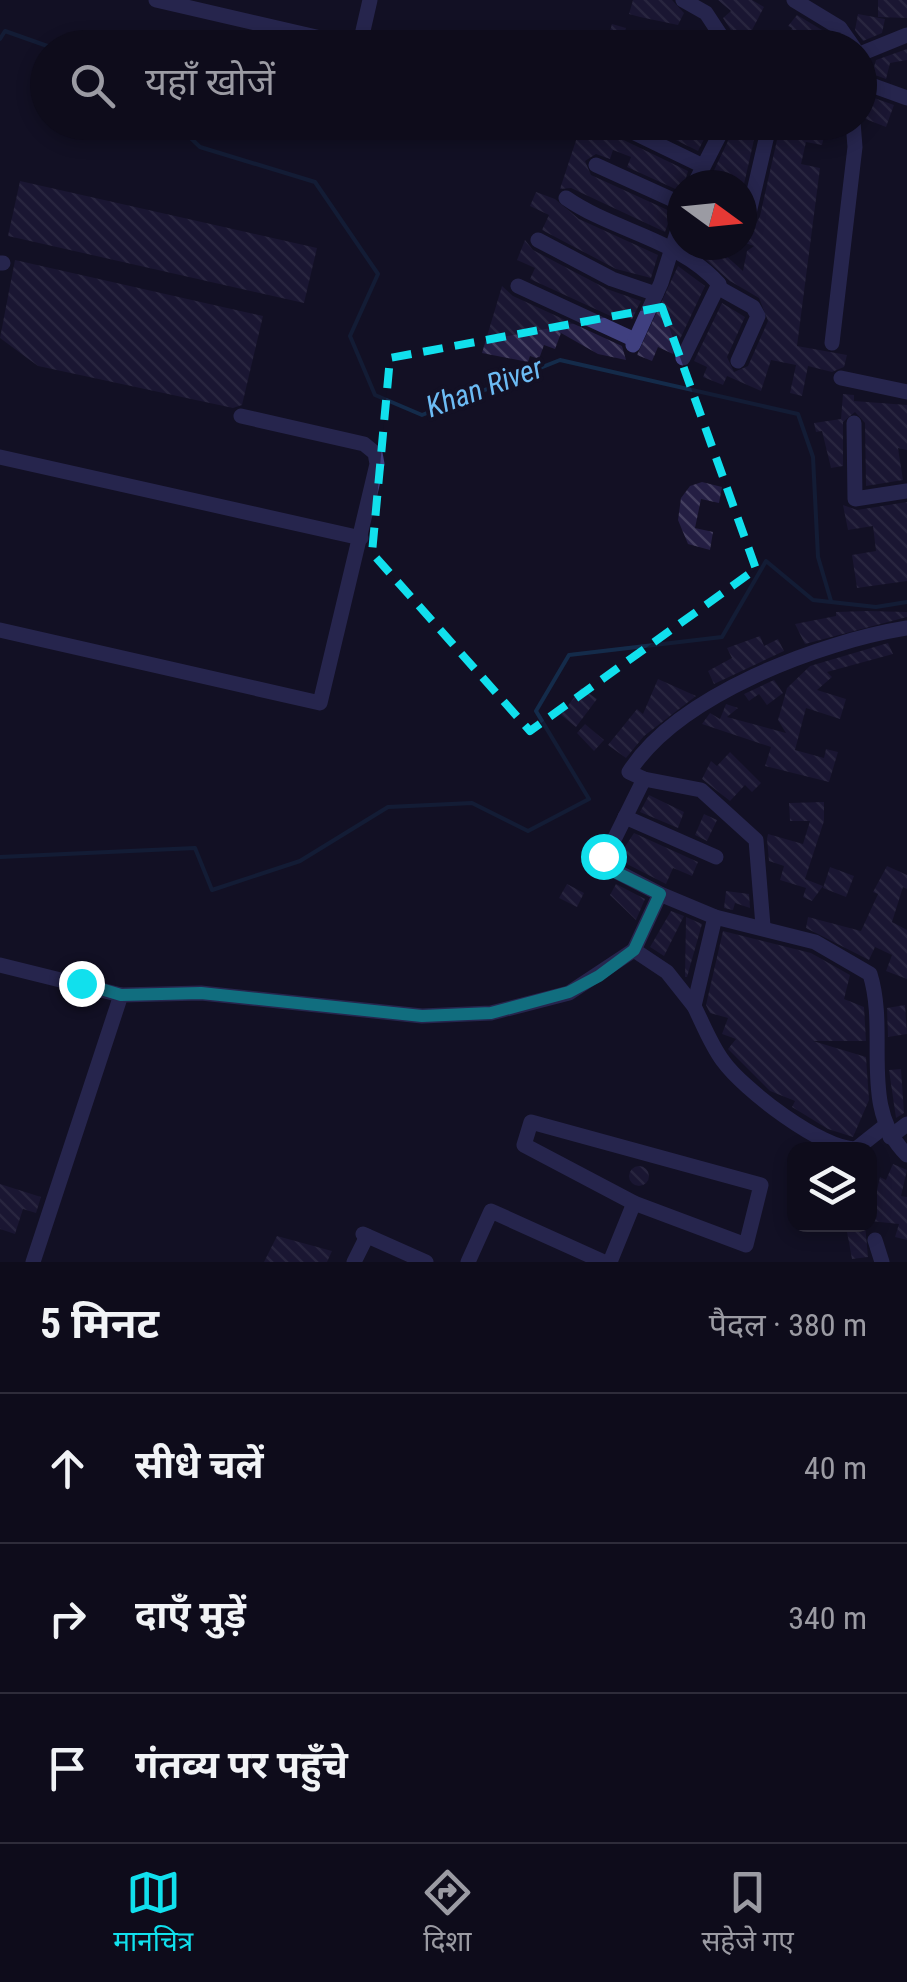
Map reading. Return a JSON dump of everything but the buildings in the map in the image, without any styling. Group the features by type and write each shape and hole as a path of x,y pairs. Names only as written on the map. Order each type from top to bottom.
{"street":[{"path":"156,0 286,30"},
{"path":"363,30 370,0"},
{"path":"682,0 709,6 720,30"},
{"path":"794,0 841,30"},
{"path":"877,47 907,34"},
{"path":"877,87 907,98"},
{"path":"649,140 703,166"},
{"path":"701,170 712,140"},
{"path":"757,178 766,140"},
{"path":"832,343 854,140"},
{"path":"596,165 667,197"},
{"path":"566,198 602,220 667,246"},
{"path":"538,240 612,279 656,294"},
{"path":"518,286 634,342 668,260"},
{"path":"689,260 714,278 719,288 753,308 758,316 738,360"},
{"path":"683,358 719,288"},
{"path":"841,378 907,392"},
{"path":"0,630 320,703 378,464 374,453 350,440 241,416"},
{"path":"854,422 854,499 907,491"},
{"path":"0,456 360,538"},
{"path":"763,926 756,840 701,790 644,779 630,772 647,744 671,723 735,684 851,640 907,628"},
{"path":"644,779 602,864 715,918 763,926 814,942 870,974 878,1024 878,1112 907,1155"},
{"path":"625,817 716,857"},
{"path":"0,965 121,995 201,993 422,1016 491,1013 569,992 634,950 660,894"},
{"path":"694,1006 715,918"},
{"path":"634,950 667,972 694,1006 722,1061 744,1084 805,1129 837,1147 856,1150 907,1124"},
{"path":"32,1262 121,995"},
{"path":"531,1122 761,1185 746,1245 634,1203 524,1145 531,1122"},
{"path":"468,1262 492,1211 607,1262 634,1203"},
{"path":"354,1262 365,1235 426,1262"},
{"path":"875,1240 882,1262"}],"highlighted area":[{"path":"662,307 756,569 530,731 372,553 390,358"}],"waterway":[{"name":"Khan River","path":"0,39 5,31 30,40"},
{"name":"Khan River","path":"193,140 200,147 315,182 378,274 350,336 375,395 422,415 560,360 798,414 813,457 818,557 831,601"},
{"path":"0,857 195,848 212,890 300,861 388,807 472,803 528,831 589,799 536,711 569,655 722,637 766,561 813,600 876,607 907,602"}],"route":[{"path":"81,983 121,995 201,993 369,1007 422,1016 491,1013 569,992 634,950 660,894 607,868 602,864 603,856"}]}
